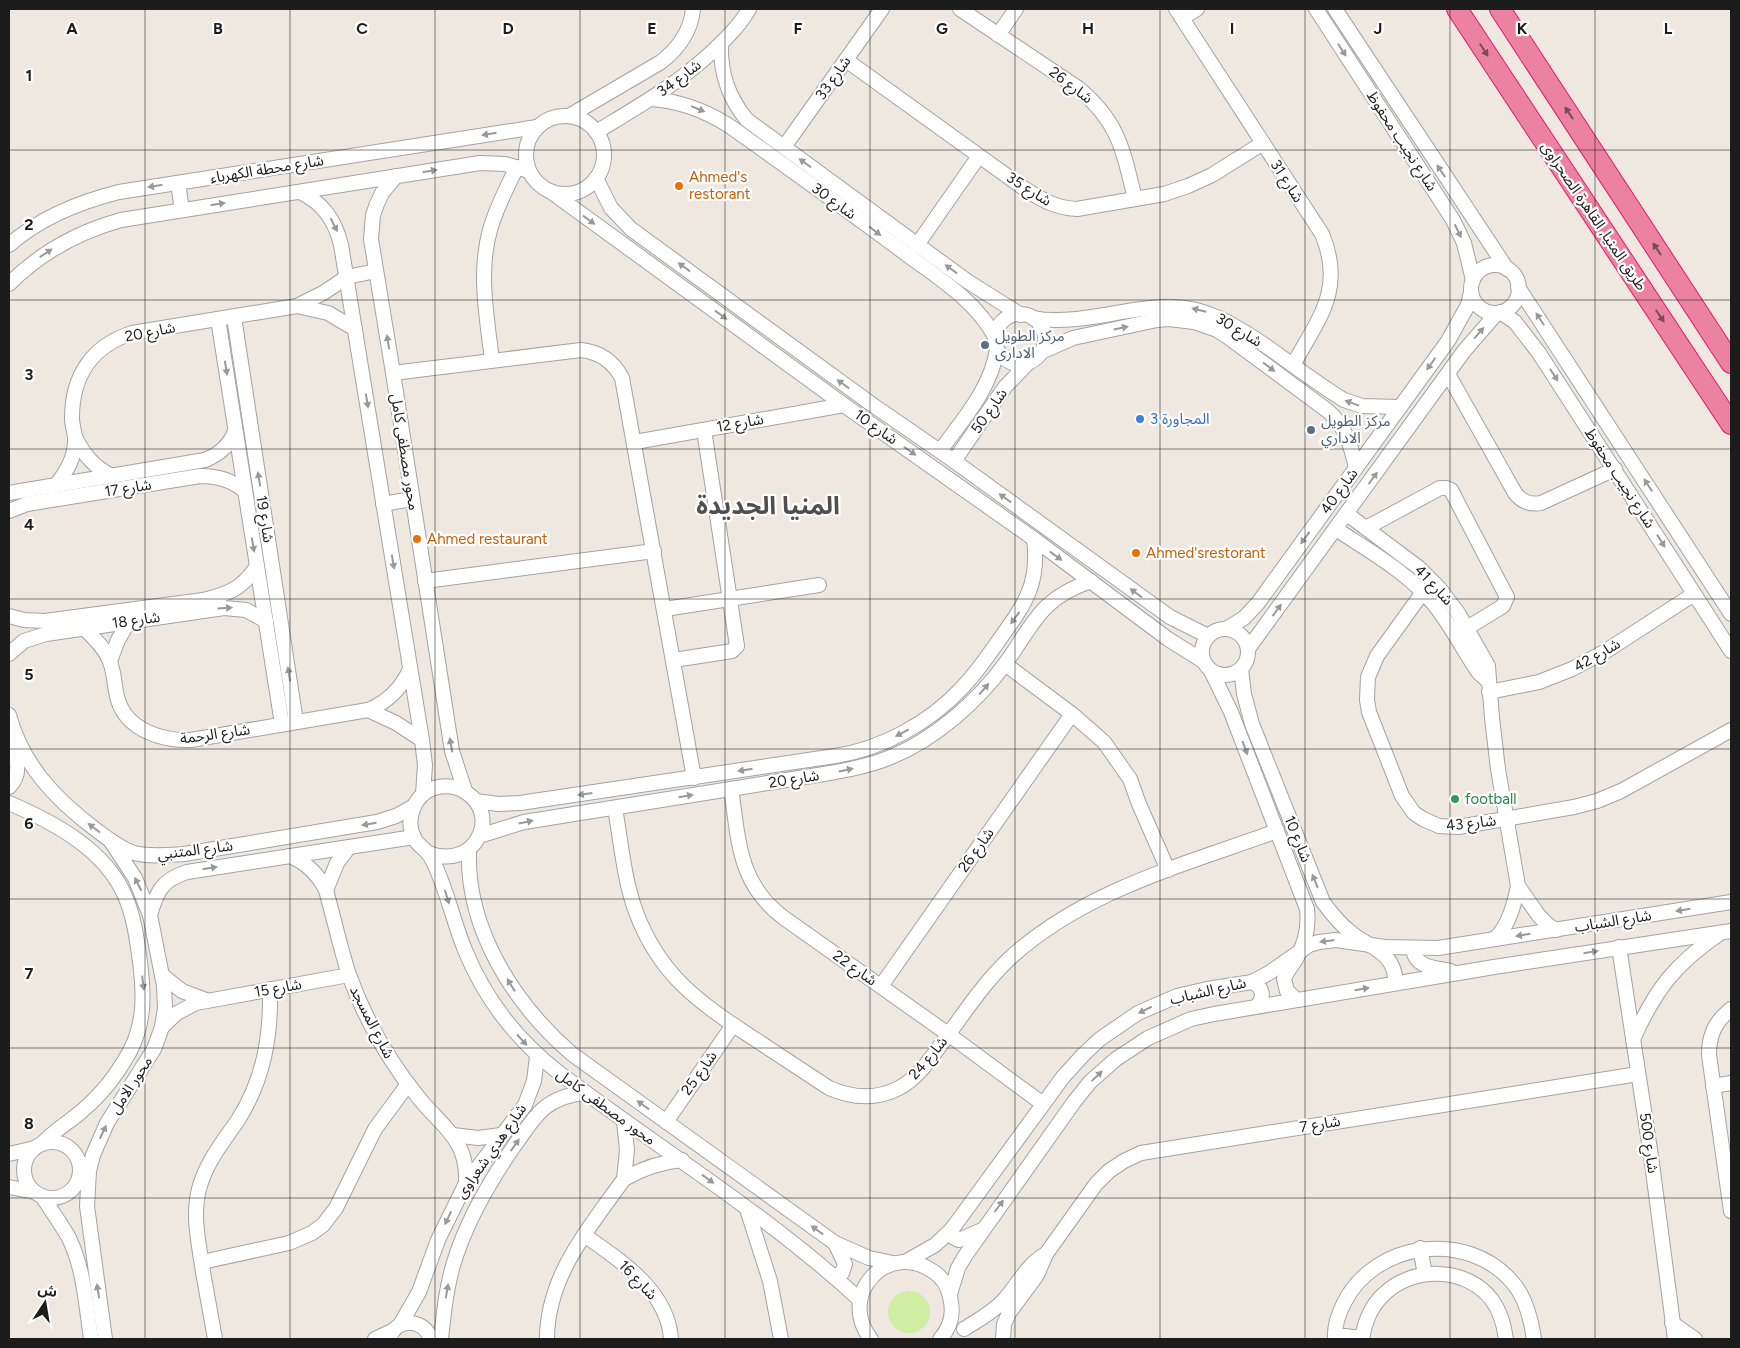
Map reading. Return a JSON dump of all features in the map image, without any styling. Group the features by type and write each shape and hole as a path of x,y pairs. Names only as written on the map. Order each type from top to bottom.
{"highway":[{"name":"طريق المنيا, القاهرة الصحراوى","path":"1457,9 1731,424"},
{"path":"1500,9 1731,363"}],"street":[{"name":"شارع 34","path":"569,116 662,62 684,37 689,27 693,9"},
{"name":"شارع 34","path":"596,132 677,82 721,44 750,9"},
{"name":"شارع 33","path":"784,147 882,9"},
{"name":"شارع 26","path":"960,9 1078,88 1102,111 1118,136 1135,199"},
{"path":"998,34 1016,9"},
{"path":"1179,13 1197,9"},
{"name":"شارع نجيب محفوظ","path":"1316,9 1459,231 1464,243 1472,286"},
{"name":"شارع نجيب محفوظ","path":"1335,9 1507,269"},
{"name":"شارع 31","path":"1179,13 1322,234 1328,249 1331,281 1324,307 1293,365"},
{"name":"شارع 30","path":"721,44 724,80 734,102 747,120 974,287 1027,316 1050,320 1152,308 1183,307 1215,315 1334,417 1344,430 1350,444 1356,468"},
{"name":"شارع 35","path":"846,60 1032,194 1056,206 1077,209 1164,194 1188,186 1212,174 1263,143"},
{"name":"شارع 30","path":"651,99 678,102 691,106 728,125 835,201 965,299 985,320 996,343"},
{"path":"728,125 740,112"},
{"path":"492,360 484,284 486,249 495,214 523,169 530,136 537,127 552,118 569,116 579,118 589,124 596,132 604,150 604,160 596,178 587,187 576,192 563,194 550,191 534,180 523,169"},
{"name":"شارع محطة الكهرباء","path":"9,245 33,227 74,205 119,192 537,127"},
{"path":"917,245 979,156"},
{"name":"شارع محطة الكهرباء","path":"9,284 46,253 82,233 121,220 480,163 493,162 523,169"},
{"name":"محور مصطفى كامل","path":"396,176 382,193 373,215 371,240 452,751 465,791"},
{"name":"شارع 10","path":"596,178 611,208 631,229 870,403 1161,610 1179,622 1208,636"},
{"path":"178,182 182,210"},
{"name":"شارع 10","path":"550,191 844,405 1034,539 1207,666 1234,719 1307,909 1307,930 1301,950 1284,979 1287,991 1297,1000"},
{"name":"محور مصطفى كامل","path":"300,192 320,204 334,223 342,245 422,740 425,766 423,794"},
{"path":"1443,205 1458,195"},
{"path":"1491,266 1507,269 1515,277 1518,287 1514,303 1499,313 1485,311 1480,308 1473,298 1472,286 1480,271 1491,266"},
{"path":"347,277 376,271"},
{"name":"شارع 20","path":"55,486 70,463 75,437 72,419 76,390 84,368 98,350 117,338 132,333 297,306 323,293 347,277"},
{"name":"شارع 40","path":"1226,629 1251,611 1448,341 1468,304 1472,286"},
{"path":"965,299 974,287"},
{"name":"شارع نجيب محفوظ","path":"1518,287 1731,614"},
{"name":"شارع 20","path":"297,306 328,314 355,329"},
{"name":"شارع نجيب محفوظ","path":"1499,313 1515,322 1539,353 1731,651"},
{"name":"شارع 40","path":"1248,649 1464,351 1499,313"},
{"path":"1014,315 1027,316 1038,322 1044,334 1044,347 1033,361 1019,364 1010,362 1002,357 996,343 1001,323 1014,315"},
{"name":"شارع 19","path":"234,317 296,722"},
{"path":"1087,317 1091,334"},
{"name":"شارع 19","path":"218,319 282,724"},
{"name":"شارع 30","path":"1041,352 1064,341 1157,320 1169,319 1194,322 1217,330 1232,331 1293,365 1344,400 1362,406 1400,407"},
{"path":"1448,341 1464,351"},
{"path":"1539,353 1554,341"},
{"name":"شارع 50","path":"940,451 984,390 993,370 996,343"},
{"path":"393,373 581,350 604,356 618,369 622,378 635,442 694,778"},
{"name":"شارع 50","path":"954,462 1005,388 1028,363"},
{"path":"1448,374 1515,493 1524,502 1529,504 1541,503 1615,469"},
{"path":"1322,406 1332,392"},
{"path":"860,416 870,403"},
{"name":"شارع 12","path":"635,442 844,405"},
{"path":"674,660 732,651 738,643 704,430"},
{"name":"شارع 17","path":"9,492 26,497 180,472 212,457 229,443 236,431"},
{"name":"شارع 20","path":"75,437 89,460 103,472 112,476"},
{"name":"شارع 17","path":"9,510 26,497 55,486 112,476 180,472 217,477 231,482 245,491"},
{"path":"1366,528 1440,488 1451,490 1508,597 1506,604 1467,628"},
{"path":"383,504 412,500"},
{"path":"248,511 263,508"},
{"name":"شارع 41","path":"1347,514 1430,578 1450,600 1488,666 1498,770 1518,886 1540,916 1548,925 1556,930"},
{"name":"شارع 41","path":"1336,529 1399,572 1423,592 1440,612 1489,686"},
{"name":"شارع 20","path":"476,801 498,804 520,803 792,763 862,750 898,735 932,714 952,698 976,672 1020,611 1029,594 1035,567 1034,539"},
{"path":"425,581 654,551"},
{"name":"شارع 18","path":"9,616 46,627 84,628 129,622 204,605 238,587 257,566"},
{"path":"1279,574 1294,586"},
{"name":"شارع 20","path":"479,836 524,822 795,778 869,764 892,757 952,719 970,704 1005,664 1031,623 1047,606 1067,591 1091,581"},
{"path":"665,609 819,585"},
{"name":"شارع 43","path":"1423,592 1377,656 1372,666 1366,689 1369,712 1402,796 1414,813 1431,824 1449,828 1574,807 1610,796 1731,730"},
{"path":"1029,594 1047,606"},
{"name":"شارع 42","path":"1489,686 1539,682 1572,669 1606,651 1694,594"},
{"name":"شارع 18","path":"9,654 24,641 46,627 204,605 239,608 253,613 266,621"},
{"path":"1150,624 1161,610"},
{"path":"110,661 118,640 129,622"},
{"name":"شارع الرحمة","path":"84,628 110,661 118,701 126,716 141,729 160,737 175,740 190,740 368,710 394,694 401,687 410,669"},
{"path":"1226,629 1233,630 1243,637 1248,649 1248,656 1241,669 1227,676 1207,666 1202,648 1208,636 1213,632 1226,629"},
{"path":"1005,664 1072,714 1104,742 1130,779 1168,870"},
{"name":"شارع 10","path":"1241,669 1244,694 1249,713 1323,902 1340,922 1369,945 1381,951 1390,961 1396,983"},
{"path":"368,710 396,723 422,740"},
{"path":"1234,719 1249,713"},
{"name":"شارع 26","path":"881,986 1072,714"},
{"name":"شارع المتنبي","path":"9,718 20,746 36,773 55,796 110,840 136,854 157,856 184,854 377,822 396,816 414,806"},
{"path":"9,746 14,753 18,768 16,776 9,787"},
{"path":"792,763 795,778"},
{"path":"18,768 36,773"},
{"path":"448,786 465,791 476,801 480,809 482,818 479,836 469,850 459,855 449,858 438,857 428,853 420,846 410,827 414,806 423,794 431,790 448,786"},
{"name":"شارع 22","path":"731,789 745,869 764,901 784,918 1043,1104"},
{"path":"9,803 59,828 105,864 116,879 130,908 138,952 144,992 144,1007 139,1030 130,1051 93,1101 29,1154 24,1170 29,1186 38,1194 68,1237 75,1253 81,1272 91,1339"},
{"name":"شارع 24","path":"615,808 629,890 644,933 656,953 679,982 709,1009 829,1088 840,1093 862,1097 886,1093 910,1081 920,1072 977,994 1008,960 1043,931 1083,905 1105,894 1168,870 1278,831"},
{"name":"شارع المتنبي","path":"150,915 162,886 174,877 187,872 414,837"},
{"name":"محور الامل","path":"105,1339 87,1206 87,1189 93,1155 107,1123 148,1061 162,1027 165,1002 162,975 150,915 134,878 110,840"},
{"path":"326,890 335,867 349,847"},
{"name":"محور مصطفى كامل","path":"469,850 472,890 480,921 498,963 509,983 533,1016 572,1054 835,1243 869,1258 899,1263 916,1263 928,1268 945,1283 950,1294"},
{"name":"محور مصطفى كامل","path":"428,853 438,872 463,944 476,972 500,1014 523,1042 537,1056 586,1093 682,1160 747,1209 834,1276 860,1300"},
{"path":"184,854 187,872"},
{"name":"شارع المسجد","path":"290,856 309,867 319,878 326,890 349,975 374,1031 408,1084 433,1114 454,1135 464,1158 466,1184"},
{"name":"شارع 41","path":"1495,939 1502,932 1507,921 1518,886"},
{"path":"1307,909 1323,902"},
{"name":"شارع الشباب","path":"860,1300 866,1284 882,1268 899,1263 935,1245 952,1229 1063,1077 1084,1054 1124,1021 1152,1006 1177,996 1252,982 1269,973 1309,945 1328,940 1344,940 1369,945 1413,949 1438,948 1731,902"},
{"path":"1633,1040 1644,1015 1659,990 1676,968 1698,948 1726,931"},
{"name":"شارع الشباب","path":"950,1294 958,1268 1082,1091 1116,1059 1148,1038 1173,1026 1214,1014 1257,1006 1726,931"},
{"name":"شارع 500","path":"1619,947 1651,1156 1675,1339"},
{"path":"138,952 156,948"},
{"path":"1413,949 1415,958 1421,964 1461,972"},
{"path":"162,975 182,991 206,1000"},
{"name":"شارع 15","path":"162,1027 186,1007 206,1000 349,975"},
{"path":"1252,982 1259,986 1262,995 1257,1006"},
{"path":"215,1339 196,1215 199,1189 211,1160 248,1103 261,1072 270,1027 270,989"},
{"path":"1731,1009 1717,1023 1709,1042 1713,1086 1731,1211"},
{"name":"شارع 25","path":"666,1122 733,1025"},
{"path":"558,1072 572,1054"},
{"name":"شارع هدي شعراوى","path":"394,1331 419,1292 440,1234 466,1184 525,1105 534,1081 537,1056"},
{"name":"شارع 7","path":"1002,1339 1004,1324 1009,1313 1037,1274 1046,1254 1096,1184 1116,1166 1141,1153 1638,1074"},
{"path":"1713,1086 1731,1083"},
{"path":"202,1262 289,1243 312,1233 322,1225 336,1208 375,1129 408,1084"},
{"name":"شارع هدي شعراوى","path":"441,1339 449,1282 457,1254 468,1226 507,1156 544,1108 559,1099 586,1093"},
{"path":"525,1105 538,1115"},
{"path":"547,1339 549,1310 559,1278 584,1235 624,1179 627,1150 624,1121"},
{"path":"454,1135 478,1138 501,1135"},
{"path":"9,1154 50,1142 67,1146 78,1158 80,1171 87,1189"},
{"path":"9,1187 50,1198 66,1195 78,1183 80,1171 93,1155"},
{"path":"624,1179 658,1164 682,1160"},
{"path":"747,1209 770,1281 782,1339"},
{"path":"952,1229 954,1237 959,1240 983,1230"},
{"name":"شارع 16","path":"584,1235 619,1260 648,1287 663,1308 668,1320 671,1339"},
{"path":"834,1276 842,1273 845,1264 835,1243"},
{"path":"1420,1248 1424,1274"},
{"path":"1506,1339 1501,1315 1492,1299 1478,1286 1461,1277 1441,1274 1424,1274 1403,1281 1382,1295 1369,1315 1362,1338 1335,1337 1339,1313 1349,1293 1364,1275 1383,1262 1420,1248 1445,1248 1470,1253 1494,1265 1513,1283 1526,1306 1534,1339"},
{"name":"شارع 7","path":"969,1334 1004,1300 1033,1263 1046,1254"},
{"path":"940,1339 948,1328 952,1310 950,1294"},
{"path":"860,1300 860,1318 865,1336"},
{"path":"952,1310 969,1334"},
{"path":"375,1339 412,1322 423,1327 430,1335 444,1311"},
{"path":"1672,1323 1695,1339"}],"green space":[{"path":"909,1291 924,1297 930,1312 924,1327 909,1333 894,1327 888,1312 894,1297"}],"place":[{"name":"Ahmed's restorant","path":"679,186"},
{"name":"مركز الطويل الادارى","path":"985,345"},
{"name":"المجاورة 3","path":"1140,419"},
{"name":"مركز الطويل الاداري","path":"1311,430"},
{"name":"Ahmed restaurant","path":"417,539"},
{"name":"Ahmed'srestorant","path":"1136,553"},
{"name":"football","path":"1455,799"}],"district":[{"name":"المنيا الجديدة","path":"768,505"}]}
